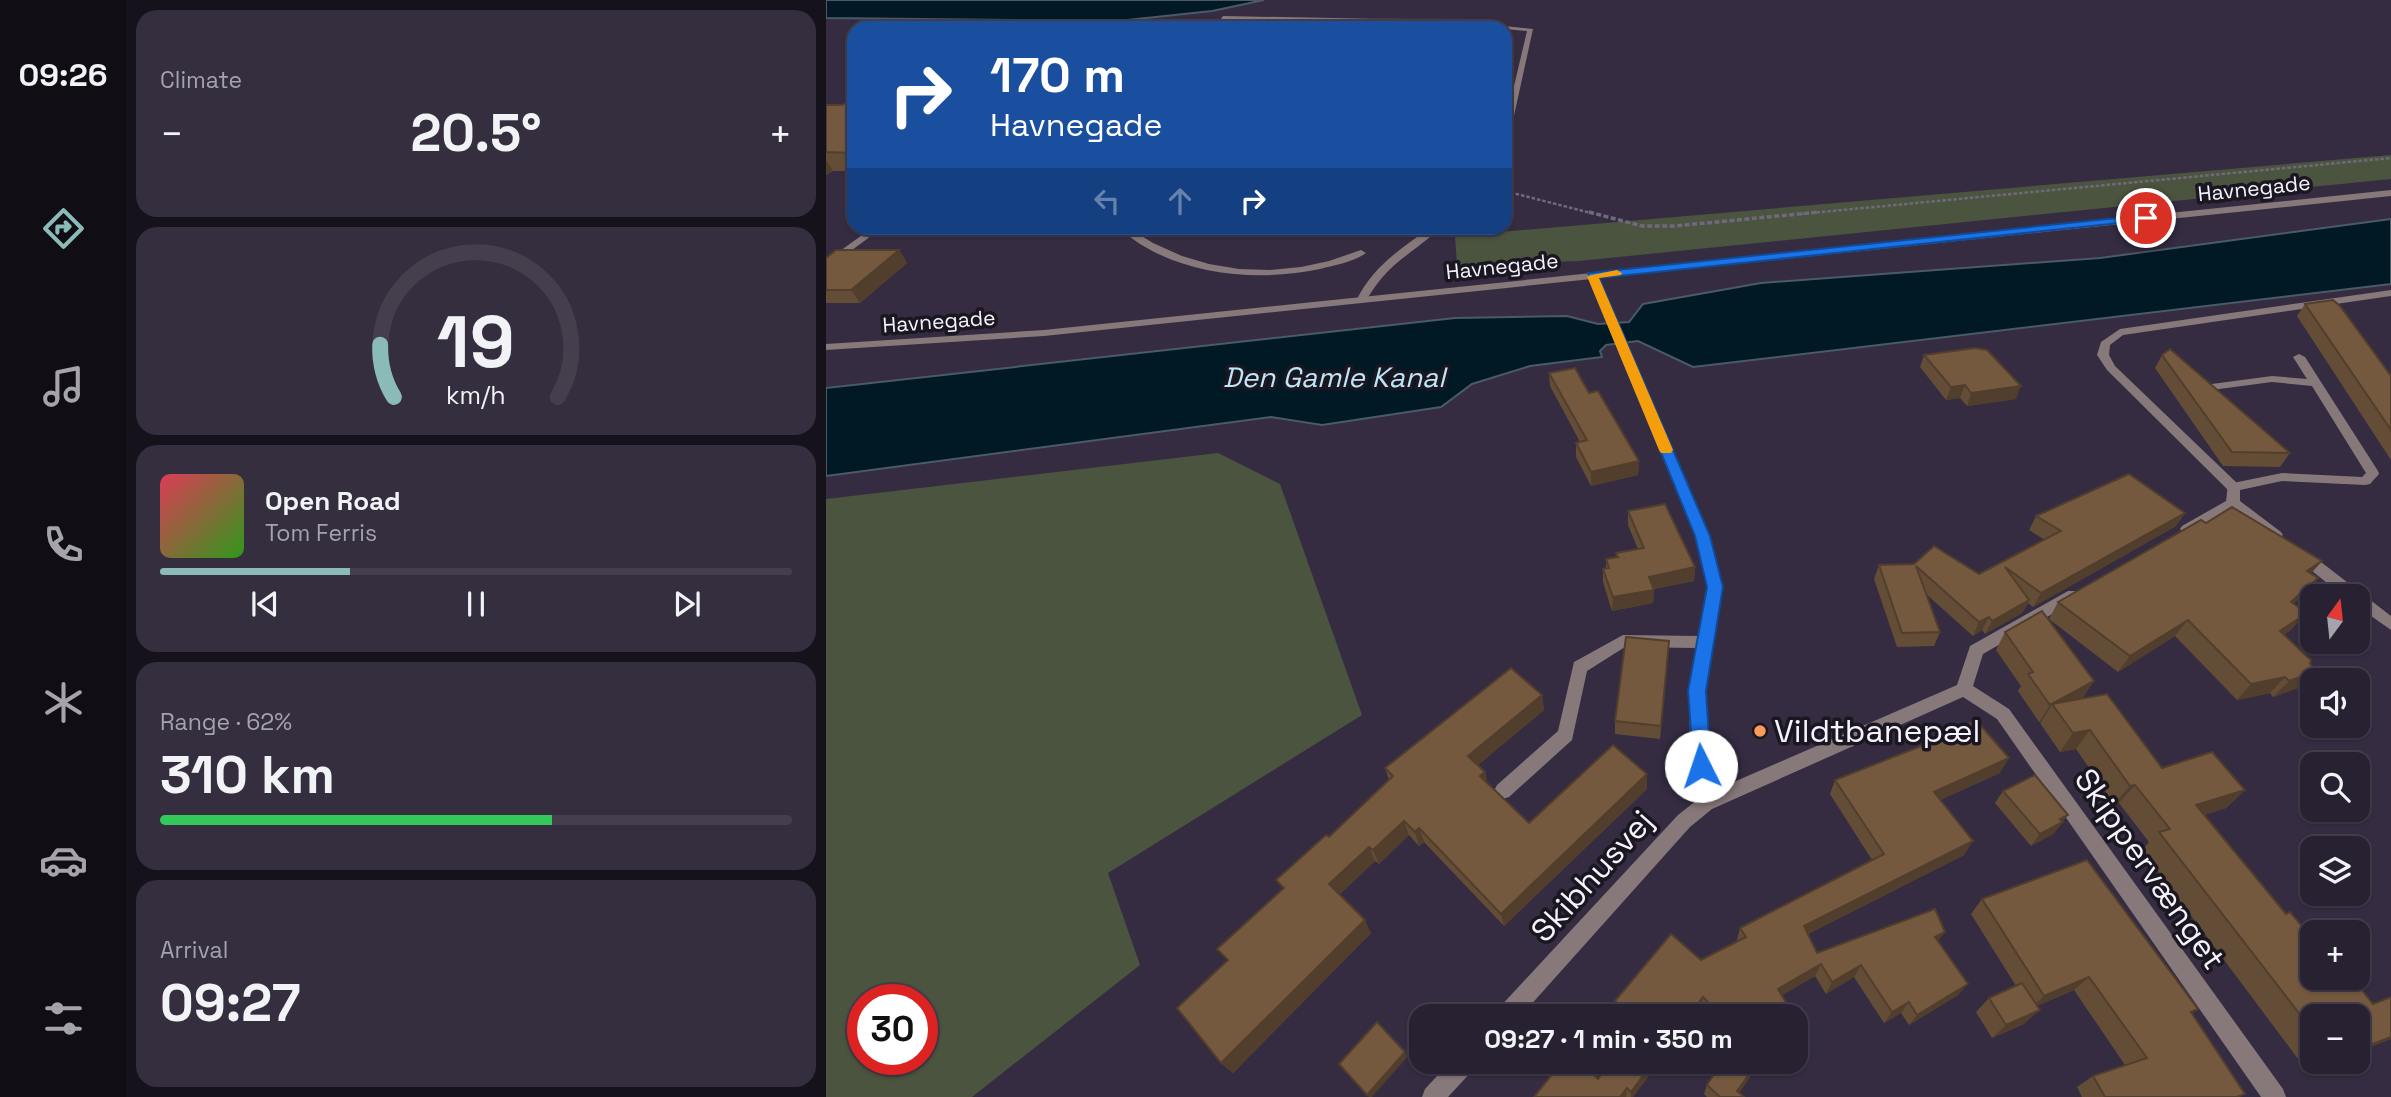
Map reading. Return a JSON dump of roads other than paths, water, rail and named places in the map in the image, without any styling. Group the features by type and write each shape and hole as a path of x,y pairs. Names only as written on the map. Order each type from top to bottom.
{"street":[{"path":"1223,18 1400,21"},
{"path":"1512,28 1530,29 1512,110"},
{"name":"Havnegade","path":"826,347 1044,333 2391,193"},
{"path":"826,266 868,235"},
{"path":"1135,235 1169,257 1206,268 1245,273 1300,270 1342,261 1361,253"},
{"path":"1362,299 1365,290 1399,254 1425,235"},
{"path":"1592,276 1702,536 1715,587 1697,691 1699,747 1706,803"},
{"path":"2340,584 2290,546 2233,495 2111,368 2103,355 2105,344 2120,332 2391,293"},
{"path":"2167,541 2233,495 2282,477 2365,481 2374,474 2299,357"},
{"path":"2204,388 2272,379 2315,383"},
{"path":"1964,689 1976,650 2083,589"},
{"path":"2370,607 2391,624"},
{"path":"1503,791 1566,735 1580,667 1623,641 1705,642"},
{"name":"Skibhusvej","path":"1518,1004 1684,821 1706,803 1964,689"},
{"name":"Skippervænget","path":"1964,689 2003,714 2275,1097"},
{"path":"1433,1097 1454,1074"}],"water":[{"path":"826,0 1264,0 1212,11 1118,21 826,18"},
{"name":"Den Gamle Kanal","path":"2391,219 2391,284 1693,367 1638,341 1606,345 1600,351 1602,357 1530,366 1472,384 1441,407 1322,425 1271,417 826,476 826,388 1455,318 1567,316 1598,324 1629,322 1643,304 1761,283 2100,258"}],"place":[{"name":"Vildtbanepæl","path":"1760,731"}]}
